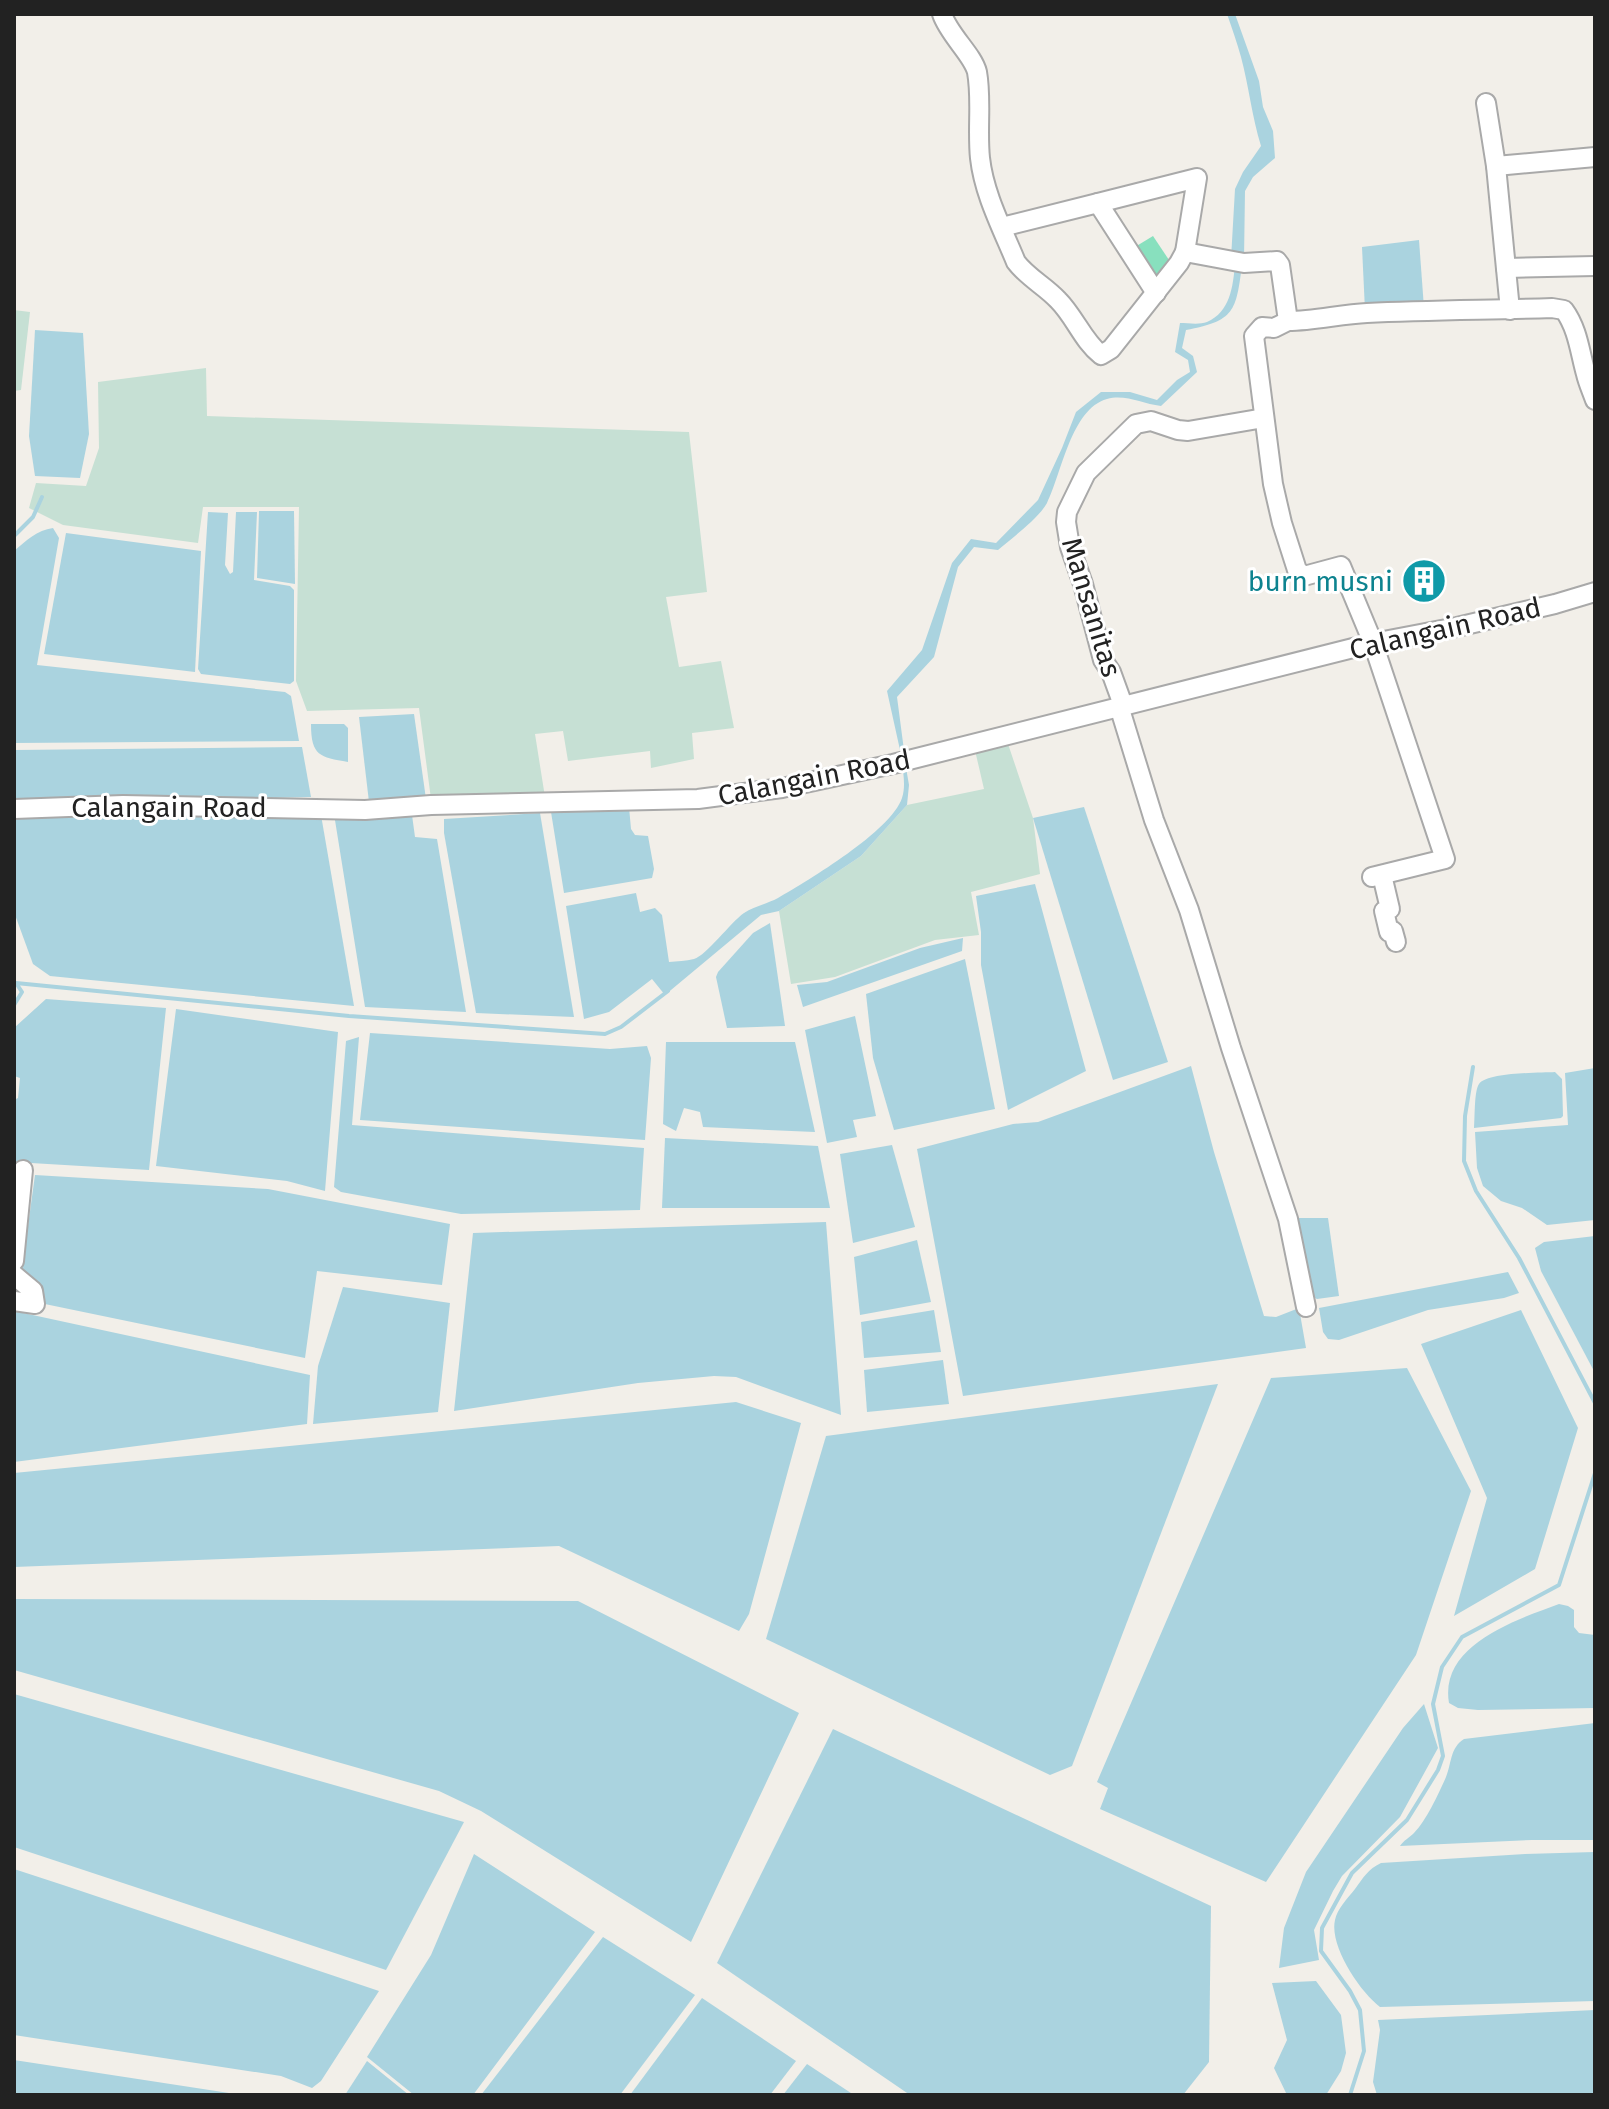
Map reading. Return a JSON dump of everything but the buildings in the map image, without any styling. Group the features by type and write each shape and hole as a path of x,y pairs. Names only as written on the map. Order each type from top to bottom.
{"street":[{"path":"942,14 958,43 975,64 984,183 1016,262 1061,303 1092,348 1101,355 1111,349 1185,252 1197,178 1002,227"},
{"path":"1486,103 1496,166 1510,310"},
{"path":"1496,166 1595,157"},
{"path":"1098,203 1156,293"},
{"path":"1185,252 1237,262 1277,261 1288,321"},
{"path":"1506,268 1595,266"},
{"path":"1396,942 1393,931 1389,932 1384,911 1390,909 1377,876 1445,859 1373,643 1341,566 1304,576 1297,570 1273,484 1254,336 1262,327 1274,328 1288,321 1332,316 1564,310 1588,349 1586,376 1595,400"},
{"name":"Mansanitas","path":"1121,706 1111,672 1103,660 1070,547 1066,522 1070,504 1086,473 1136,424 1151,421 1188,431 1264,418"},
{"name":"Calangain Road","path":"14,809 123,805 365,810 431,805 698,799 782,788 900,762 1373,643 1457,627 1595,592"},
{"path":"1121,706 1154,820 1189,910 1288,1219 1306,1307"},
{"path":"14,1261 23,1170"},
{"path":"14,1275 33,1291 35,1304 14,1301"}],"green space":[{"path":"1153,236 1173,266 1156,289 1130,250"},
{"path":"14,310 30,312 21,390 14,391"},
{"path":"206,368 207,416 689,432 707,592 666,597 679,667 721,661 734,728 692,733 694,759 651,768 650,751 568,761 563,731 535,734 545,797 431,799 419,708 307,711 296,681 299,507 203,507 198,543 63,525 29,508 36,483 86,486 99,448 98,382"},
{"path":"1006,738 1033,818 1040,874 971,892 979,935 935,940 835,977 791,984 779,911 861,856 907,805 984,789 974,746"}],"water":[{"path":"1227,14 1235,14 1259,81 1263,107 1273,131 1275,158 1253,177 1245,191 1244,260 1231,259 1235,189 1261,146 1241,57"},
{"path":"1419,240 1424,308 1365,310 1362,247"},
{"path":"1235,264 1242,265 1238,293 1230,311 1215,323 1186,330 1182,348 1193,356 1197,372 1161,406 1121,398 1107,399 1095,405 1076,428 1043,509 998,550 974,547 958,567 934,657 897,697 905,758 902,759 887,691 922,650 952,563 971,539 996,543 1038,500 1076,412 1101,392 1130,392 1157,400 1190,372 1188,360 1175,352 1180,323 1204,323 1221,312 1231,290"},
{"path":"35,330 83,333 89,434 80,478 35,476 29,436"},
{"path":"259,511 294,511 295,584 257,578"},
{"path":"208,512 228,513 225,565 230,574 233,572 236,512 257,512 254,580 290,586 294,590 294,681 290,684 201,674 198,669"},
{"path":"53,528 59,538 37,665 285,692 291,696 299,741 14,743 14,551 37,534"},
{"path":"66,533 201,551 195,672 44,654"},
{"path":"414,714 426,799 369,802 359,717"},
{"path":"311,724 344,724 348,728 348,762 324,756 315,749"},
{"path":"302,747 311,797 14,804 14,750"},
{"path":"902,761 905,762 909,785 907,805 861,856 779,911 761,915 665,995 652,979 609,1012 584,1019 566,906 636,893 640,912 655,908 662,915 669,962 694,959 744,913 778,898 809,879 848,854 882,825 902,798"},
{"path":"629,807 631,829 635,835 648,836 654,869 652,878 564,893 551,812"},
{"path":"1084,807 1168,1062 1113,1080 1033,818"},
{"path":"540,813 574,1017 476,1013 444,819"},
{"path":"334,814 412,815 415,837 437,839 466,1012 365,1007"},
{"path":"321,815 354,1006 50,976 33,964 14,912 14,818"},
{"path":"1035,884 1086,1071 1008,1110 981,965 976,896"},
{"path":"770,923 785,1026 727,1028 716,977 718,972 753,933"},
{"path":"963,938 962,951 803,1007 797,985 827,982 920,948"},
{"path":"965,959 995,1109 894,1130 873,1058 866,994"},
{"path":"46,999 166,1008 149,1170 14,1162 14,1100 18,1098 20,1078 14,1076 14,1028"},
{"path":"176,1009 338,1032 325,1191 287,1181 156,1166"},
{"path":"855,1016 876,1116 853,1120 857,1137 827,1143 805,1030"},
{"path":"370,1033 610,1049 647,1046 651,1058 645,1140 360,1120"},
{"path":"359,1037 352,1125 644,1148 640,1210 461,1214 341,1192 334,1187 346,1041"},
{"path":"666,1042 795,1042 815,1132 703,1127 700,1112 684,1108 676,1131 663,1124"},
{"path":"1191,1066 1264,1316 1276,1317 1299,1308 1306,1348 963,1396 917,1149 1013,1124 1038,1122"},
{"path":"1595,1068 1595,1220 1547,1225 1522,1208 1501,1201 1483,1186 1477,1168 1475,1132 1568,1125 1565,1073"},
{"path":"1555,1072 1562,1079 1561,1118 1474,1128 1476,1092 1484,1080 1503,1075"},
{"path":"665,1138 818,1146 830,1208 662,1208"},
{"path":"892,1145 915,1227 853,1243 840,1154"},
{"path":"35,1175 268,1189 450,1224 442,1285 317,1271 305,1358 40,1303 21,1277"},
{"path":"1292,1218 1328,1218 1339,1296 1317,1299 1311,1296"},
{"path":"826,1222 841,1415 736,1377 714,1376 638,1383 454,1411 473,1233"},
{"path":"1595,1236 1595,1373 1541,1271 1535,1248 1544,1242"},
{"path":"917,1240 931,1302 860,1315 854,1257"},
{"path":"1508,1272 1519,1293 1428,1310 1339,1340 1328,1339 1323,1332 1319,1308"},
{"path":"343,1287 450,1303 438,1412 313,1424 318,1366"},
{"path":"934,1310 941,1352 864,1358 861,1322"},
{"path":"1521,1310 1578,1428 1535,1569 1454,1616 1487,1498 1421,1344"},
{"path":"14,1311 310,1375 307,1424 14,1462"},
{"path":"943,1360 949,1404 867,1412 864,1370"},
{"path":"1407,1368 1471,1491 1416,1655 1266,1882 1100,1809 1108,1788 1097,1782 1271,1378"},
{"path":"1218,1384 1072,1766 1050,1775 766,1639 826,1436"},
{"path":"736,1402 801,1423 749,1614 739,1631 559,1546 14,1567 14,1473"},
{"path":"14,1599 578,1601 799,1713 691,1942 481,1811 439,1791 14,1670"},
{"path":"1559,1604 1574,1610 1574,1627 1579,1633 1595,1635 1595,1708 1478,1710 1458,1708 1449,1703 1449,1683 1456,1665 1468,1650 1503,1627"},
{"path":"14,1694 464,1822 386,1970 14,1847"},
{"path":"1424,1704 1438,1748 1400,1817 1342,1876 1333,1891 1314,1930 1319,1960 1279,1968 1284,1928 1306,1872 1403,1728"},
{"path":"1595,1723 1595,1840 1400,1846 1419,1828 1428,1814 1446,1777 1454,1751 1464,1739"},
{"path":"833,1729 1211,1906 1209,2062 1183,2095 910,2095 717,1963"},
{"path":"1595,1852 1595,2001 1380,2007 1355,1980 1341,1955 1334,1931 1336,1916 1366,1874 1381,1863"},
{"path":"474,1854 595,1932 473,2095 414,2095 367,2057 431,1955"},
{"path":"14,1869 379,1991 321,2081 312,2088 281,2076 14,2035"},
{"path":"603,1937 695,1995 620,2095 481,2095"},
{"path":"1316,1981 1341,2015 1346,2053 1341,2071 1326,2095 1287,2095 1274,2068 1287,2040 1272,1983"},
{"path":"702,1998 796,2061 770,2095 630,2095"},
{"path":"1595,2010 1595,2095 1377,2095 1373,2082 1380,2030 1378,2020"},
{"path":"14,2060 242,2095 14,2095"},
{"path":"367,2061 409,2095 345,2095"},
{"path":"807,2064 854,2095 783,2095"}],"waterway":[{"path":"14,536 33,517 42,497"},
{"path":"14,1005 22,992 16,983 349,1016 605,1034 621,1027 668,991"},
{"path":"1473,1067 1465,1116 1464,1161 1476,1191 1519,1258 1595,1403"},
{"path":"1350,2095 1364,2051 1360,2010 1321,1951 1322,1928 1352,1873 1407,1820 1438,1770 1443,1756 1433,1704 1442,1667 1462,1637 1559,1585 1595,1473"}],"place":[{"name":"burn musni","path":"1424,581"}]}
